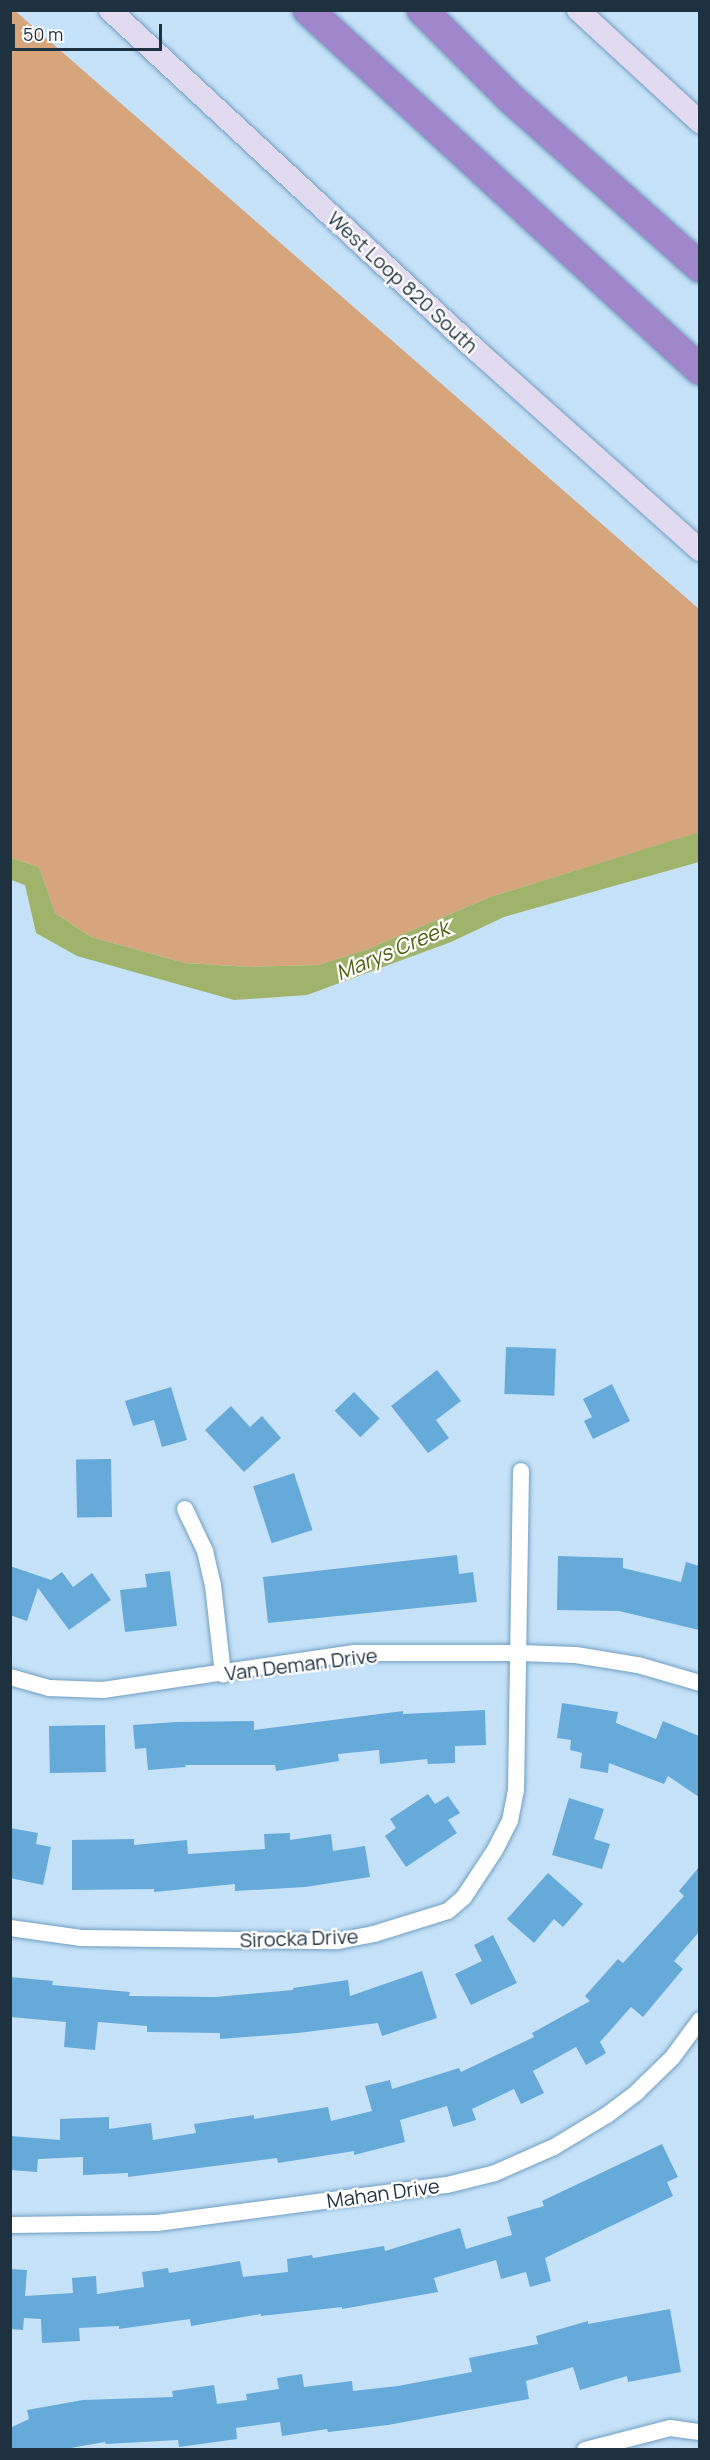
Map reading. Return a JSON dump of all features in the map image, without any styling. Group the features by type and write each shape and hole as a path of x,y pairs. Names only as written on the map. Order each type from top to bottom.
{"highway":[{"path":"308,10 699,370"},
{"path":"422,10 509,97 699,267"}],"main road":[{"name":"West Loop 820 South","path":"110,10 476,350 699,550"},
{"path":"578,10 699,122"}],"street":[{"name":"Sirocka Drive","path":"10,1928 81,1938 338,1941 374,1934 448,1911 464,1897 495,1850 510,1821 516,1790 520,1653 521,1471"},
{"path":"184,1509 205,1551 224,1674"},
{"name":"Van Deman Drive","path":"10,1677 50,1688 103,1690 224,1674 354,1653 520,1653 576,1655 638,1665 699,1683"},
{"name":"Mahan Drive","path":"10,2225 157,2223 447,2185 495,2173 554,2148 607,2115 637,2092 672,2058 699,2020"},
{"path":"585,2450 670,2428 699,2432"}],"shaded area":[{"path":"14,10 699,609 700,832 490,897 368,949 318,965 249,967 185,963 91,937 55,913 39,867 11,858 10,11"}],"water":[{"name":"Marys Creek","path":"699,832 699,862 504,917 451,942 307,995 234,1000 77,956 36,933 25,885 11,880 11,858 39,867 55,913 91,937 185,963 249,967 318,965 368,949 490,897"}],"building":[{"path":"506,1347 556,1349 554,1396 504,1394"},
{"path":"437,1370 461,1401 436,1420 449,1438 428,1453 391,1406"},
{"path":"612,1384 630,1421 593,1439 584,1421 592,1417 583,1399"},
{"path":"171,1387 187,1440 162,1447 154,1420 133,1426 125,1401"},
{"path":"354,1392 380,1419 360,1437 335,1411"},
{"path":"231,1406 250,1427 262,1416 281,1438 244,1472 205,1430"},
{"path":"111,1459 112,1517 77,1518 76,1460"},
{"path":"294,1473 313,1530 272,1543 253,1486"},
{"path":"457,1555 459,1574 473,1572 477,1602 268,1623 263,1577"},
{"path":"558,1556 623,1558 623,1568 681,1582 686,1562 699,1566 699,1630 619,1611 557,1610"},
{"path":"10,1566 51,1580 62,1572 73,1587 92,1573 111,1600 69,1630 38,1588 27,1621 10,1615"},
{"path":"170,1571 177,1626 125,1632 120,1590 147,1587 145,1574"},
{"path":"562,1703 618,1712 616,1723 656,1739 663,1721 699,1736 699,1797 668,1776 664,1784 609,1763 608,1773 580,1768 582,1753 570,1750 571,1740 557,1738"},
{"path":"485,1710 486,1745 455,1746 455,1763 428,1764 427,1759 380,1764 379,1750 338,1754 339,1761 276,1771 275,1765 185,1765 186,1767 148,1770 146,1748 135,1749 133,1725 254,1721 254,1730 403,1711 403,1714"},
{"path":"105,1725 106,1772 50,1773 49,1726"},
{"path":"428,1794 435,1804 448,1796 460,1813 448,1820 457,1833 406,1867 385,1836 396,1828 390,1819"},
{"path":"569,1798 604,1809 594,1839 610,1844 602,1869 552,1855"},
{"path":"10,1828 38,1833 36,1844 51,1847 43,1885 10,1878"},
{"path":"290,1833 290,1840 331,1834 333,1851 365,1846 370,1877 305,1887 235,1891 235,1884 154,1892 154,1889 72,1890 72,1840 134,1839 134,1845 187,1840 188,1854 265,1849 264,1834"},
{"path":"699,1867 699,1932 674,1961 683,1969 643,2017 631,2007 600,2042 606,2053 586,2065 576,2047 533,2071 544,2093 521,2104 514,2089 472,2109 476,2120 453,2127 447,2106 400,2120 405,2142 354,2155 354,2151 278,2163 277,2158 128,2177 128,2173 83,2175 83,2157 38,2159 37,2172 10,2170 10,2136 60,2140 60,2119 109,2117 109,2129 151,2123 153,2140 196,2133 194,2124 254,2115 254,2119 328,2107 331,2121 372,2111 365,2086 390,2080 392,2089 459,2068 461,2072 534,2037 532,2033 590,2001 585,1996 618,1959 623,1963 684,1896 679,1891"},
{"path":"548,1873 583,1904 563,1927 554,1919 534,1943 507,1919"},
{"path":"493,1935 517,1983 471,2005 455,1974 482,1961 474,1945"},
{"path":"422,1971 437,2018 382,2036 378,2023 298,2033 220,2039 220,2033 147,2032 147,2026 98,2022 95,2050 64,2047 66,2022 10,2017 10,1977 53,1981 52,1985 130,1992 129,1996 216,1997 293,1990 293,1988 348,1980 350,1996"},
{"path":"662,2144 678,2177 667,2182 673,2196 545,2258 551,2281 530,2287 526,2272 501,2279 496,2260 434,2278 438,2292 342,2309 342,2307 261,2316 261,2314 191,2326 190,2319 119,2329 119,2326 79,2328 80,2341 42,2343 41,2319 24,2318 23,2330 10,2329 10,2269 27,2270 25,2296 73,2293 72,2278 96,2276 97,2294 144,2287 142,2272 168,2268 169,2273 240,2261 243,2277 288,2272 287,2259 312,2255 313,2258 384,2246 385,2251 460,2228 466,2249 512,2235 507,2217 544,2206 542,2201"},
{"path":"670,2309 681,2372 628,2382 627,2376 580,2390 573,2367 526,2381 529,2399 388,2425 328,2432 327,2429 282,2436 280,2422 236,2428 237,2439 179,2447 178,2440 106,2444 105,2442 59,2450 10,2450 10,2428 29,2419 27,2410 83,2400 173,2397 172,2391 214,2385 217,2404 247,2400 246,2394 279,2389 277,2378 302,2374 304,2387 352,2381 353,2391 398,2386 472,2372 469,2358 538,2344 536,2336 588,2321 588,2324"}]}
